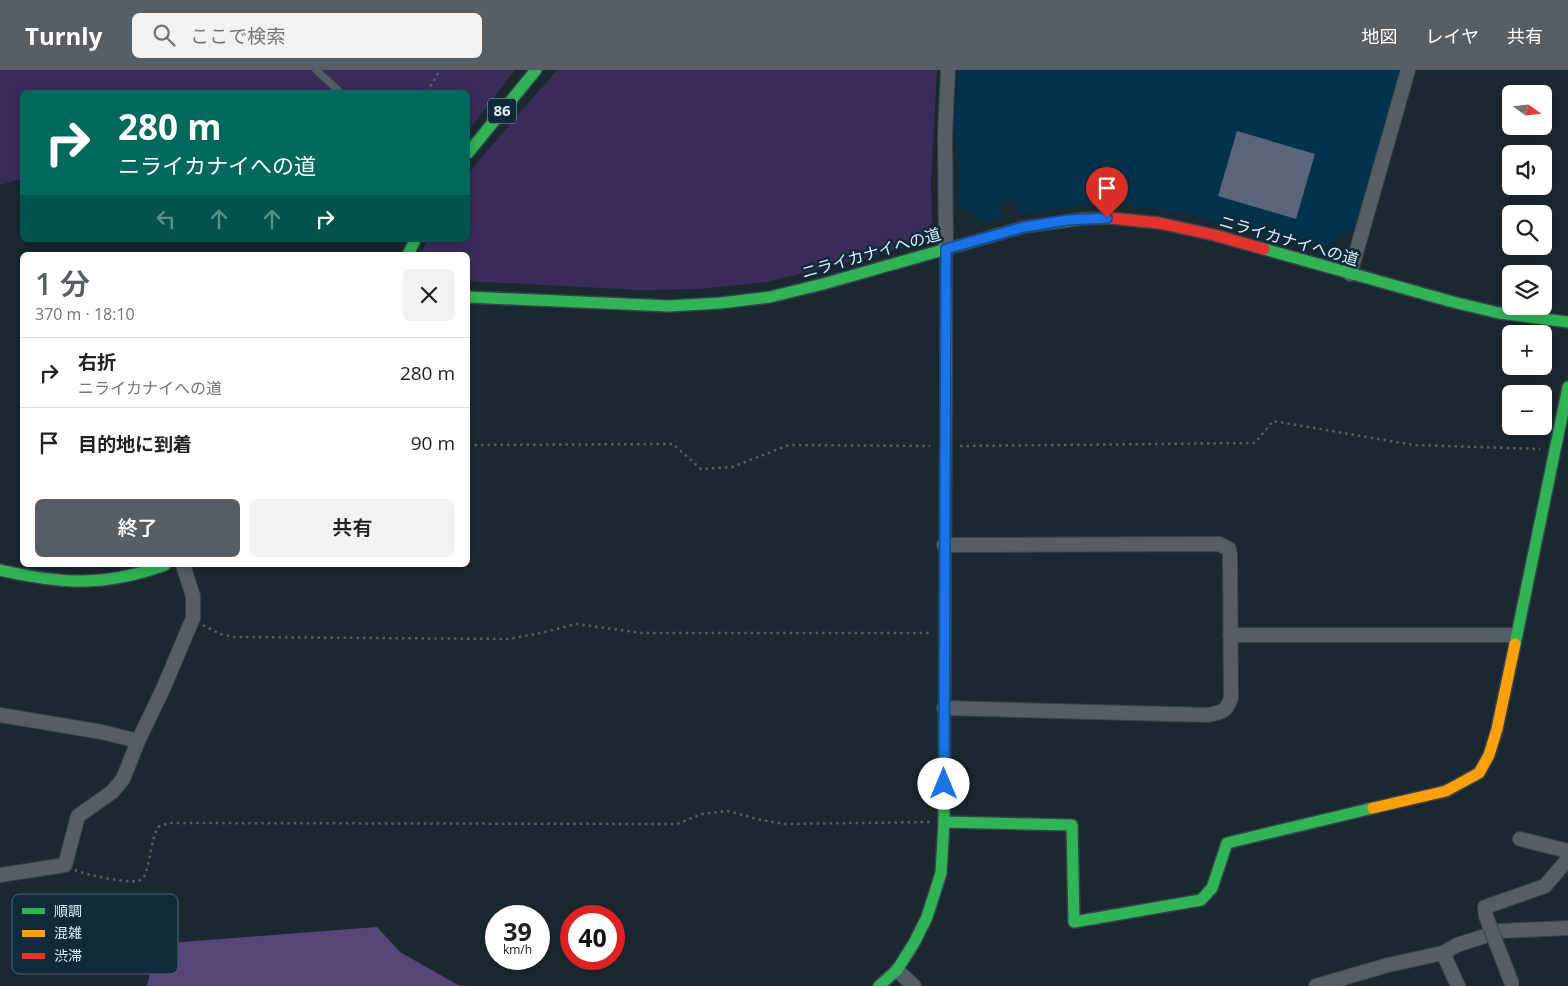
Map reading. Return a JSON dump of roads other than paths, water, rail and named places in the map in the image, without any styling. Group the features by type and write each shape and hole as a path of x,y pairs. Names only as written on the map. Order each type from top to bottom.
{"street":[{"name":"86","path":"470,150 536,70"},
{"path":"880,986 897,970 914,944 927,917 941,873 944,822 945,134 948,70"},
{"path":"1350,274 1408,70"},
{"name":"ニライカナイへの道","path":"470,297 669,306 720,303 770,297 823,284 1024,227 1082,219 1132,220 1159,223 1214,235 1415,293 1499,313 1568,322"},
{"path":"944,822 1072,825 1074,922 1201,900 1212,888 1227,843 1446,791 1479,773 1490,755 1497,729 1568,388"},
{"path":"944,545 1220,544 1229,549 1231,698 1228,706 1222,712 1208,715 944,708"},
{"path":"0,570 50,580 82,582 112,580 158,567"},
{"path":"0,875 65,865 78,816 112,792 123,779 193,618 193,596 184,567"},
{"path":"1230,635 1516,635"},
{"path":"0,714 102,732 138,741"},
{"path":"1520,839 1568,851"},
{"path":"1512,985 1486,916 1485,907 1545,886 1568,859"},
{"path":"1316,986 1388,965 1444,953 1457,945 1500,931 1568,928"},
{"path":"1444,953 1458,986"},
{"path":"897,970 914,986"}],"lane":[{"path":"316,70 338,90"}]}
